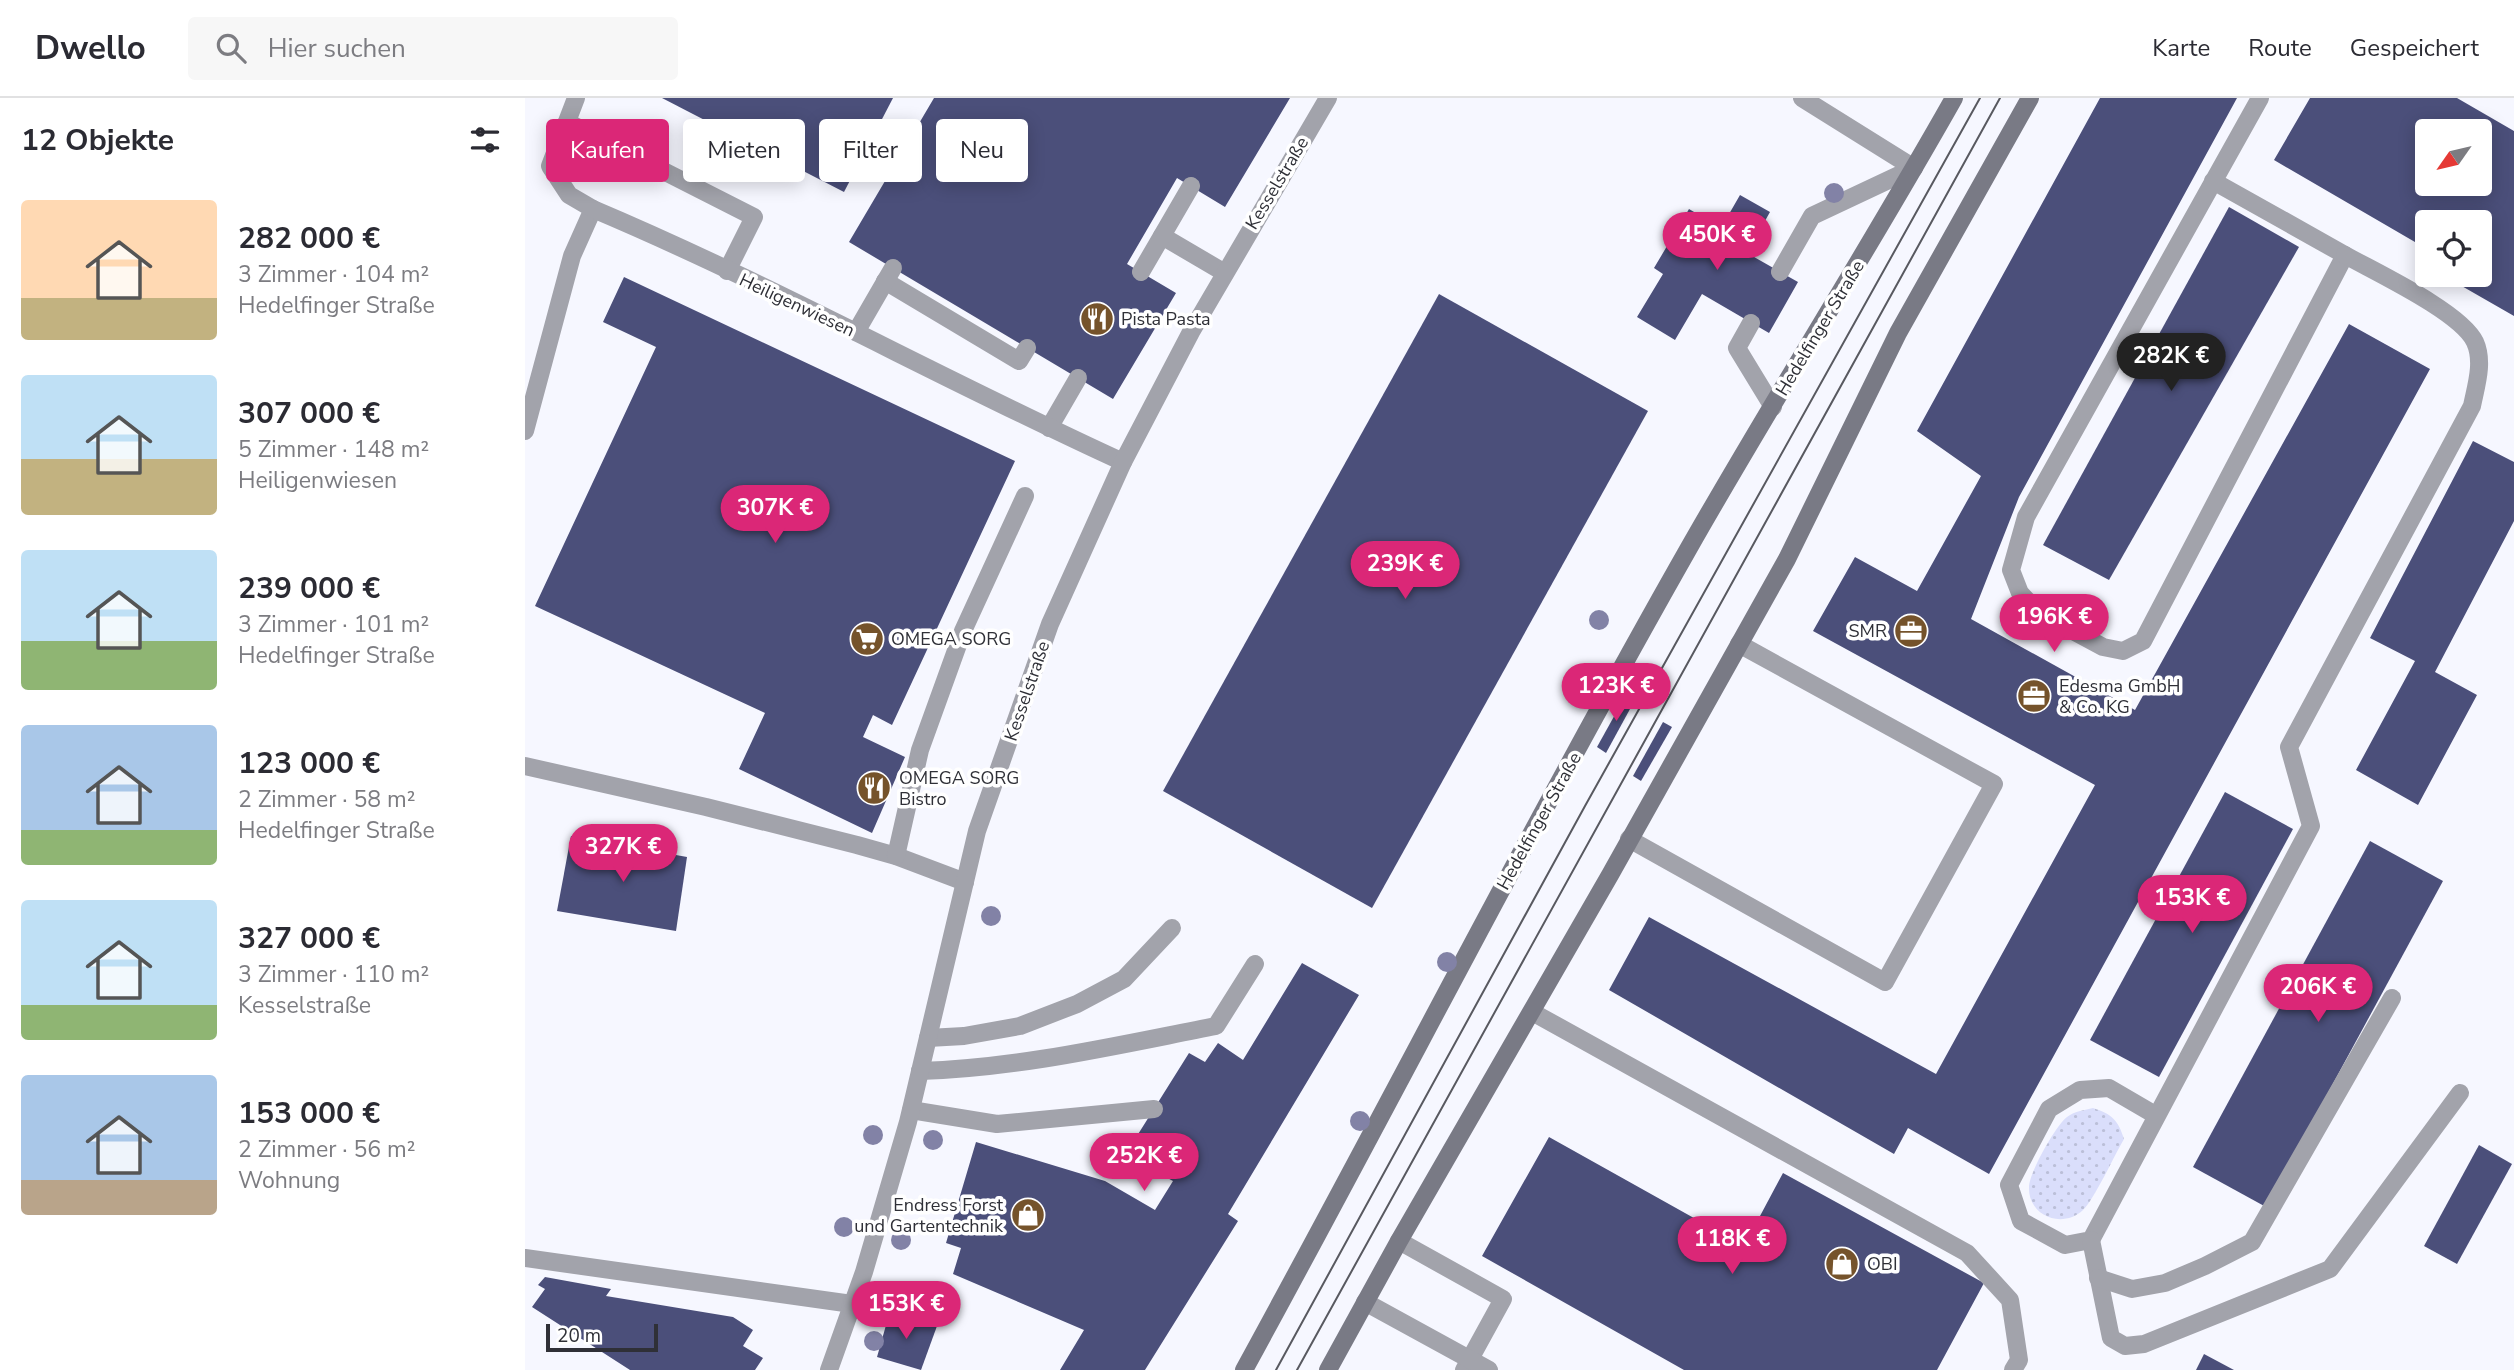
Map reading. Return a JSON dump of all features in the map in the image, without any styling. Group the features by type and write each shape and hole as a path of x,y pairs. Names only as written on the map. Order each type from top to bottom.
{"street":[{"name":"Heiligenwiesen","path":"568,119 576,98"},
{"name":"Kesselstraße","path":"829,1370 911,1110 977,831 1050,624 1123,462 1191,332 1328,98"},
{"path":"1802,98 1915,169"},
{"name":"Hedelfinger Straße","path":"1244,1370 1362,1155 1522,851 1689,547 1915,169 1954,98"},
{"path":"1328,1370 1787,559 1898,333 2030,98"},
{"path":"2260,98 2026,517 2011,570 2020,593 2038,612 2103,647 2123,650 2143,641 2345,255"},
{"path":"1780,272 1812,216 1915,169"},
{"path":"669,174 754,217 727,271"},
{"path":"2213,181 2453,317 2475,342 2479,372 2472,407 2289,747 2311,826 2091,1240 2111,1338 2125,1346 2144,1345 2330,1269 2460,1093"},
{"name":"Heiligenwiesen","path":"560,182 569,195 593,209 856,332 1123,462"},
{"path":"1141,272 1191,186"},
{"path":"525,431 572,256 593,209"},
{"path":"1162,236 1225,273"},
{"path":"856,332 889,274 1019,361 1027,348"},
{"path":"1751,323 1737,348 1773,407"},
{"path":"1049,428 1077,378"},
{"path":"897,856 920,750 963,631 1025,496"},
{"path":"1629,839 1885,982 1994,784 1739,643"},
{"path":"525,766 706,807 897,856 965,882"},
{"path":"928,1038 964,1036 1020,1026 1077,1004 1124,979 1172,928"},
{"path":"921,1071 954,1070 1053,1058 1216,1026 1255,964"},
{"path":"2098,1278 2132,1289 2165,1283 2252,1242 2392,998"},
{"path":"1531,1012 1966,1253 2010,1300 2018,1360 2013,1370"},
{"path":"2091,1240 2065,1245 2021,1221 2013,1197 2010,1185 2049,1109 2080,1090 2109,1088 2157,1116"},
{"path":"911,1110 997,1124 1154,1109"},
{"path":"1399,1241 1503,1299 1464,1370"},
{"path":"525,1258 852,1304"},
{"path":"1365,1302 1489,1370"}],"shaded area":[{"path":"2093,1108 2113,1119 2124,1139 2088,1205 2075,1216 2066,1219 2048,1217 2034,1206 2030,1197 2029,1187 2033,1171 2062,1122 2073,1113"}],"building":[{"path":"662,98 893,98 882,119 819,119 819,179 805,172 805,119 703,119"},
{"path":"934,98 1290,98 1225,207 1177,178 1127,264 1176,293 1113,399 849,242 884,182 922,182 922,119"},
{"path":"2100,98 2237,98 2019,497 1971,619 2135,710 2349,324 2430,369 1989,1174 1908,1128 1894,1154 1609,990 1649,917 1936,1074 2095,785 1813,631 1855,557 1917,591 1981,476 1917,431"},
{"path":"2310,98 2457,98 2514,131 2514,316 2463,287 2492,287 2492,210 2415,210 2415,242 2274,160"},
{"path":"825,182 849,182 844,192"},
{"path":"1740,195 1770,212 1747,253 1798,282 1769,333 1702,294 1675,340 1637,317 1663,274 1654,268 1689,209 1721,228"},
{"path":"2229,207 2299,247 2109,580 2043,545"},
{"path":"624,277 1015,461 892,725 873,715 863,737 905,757 872,833 739,769 765,713 535,606 656,347 603,322"},
{"path":"1439,294 1648,411 1372,908 1163,791"},
{"path":"2473,441 2514,462 2514,521 2435,672 2477,695 2418,805 2356,770 2415,661 2370,638"},
{"path":"1627,693 1636,698 1606,753 1597,747"},
{"path":"1663,722 1672,727 1641,781 1633,776"},
{"path":"2225,792 2293,829 2159,1077 2090,1040"},
{"path":"571,836 687,857 676,931 557,911"},
{"path":"2370,841 2443,881 2266,1207 2193,1167"},
{"path":"1302,963 1359,995 1228,1214 1238,1221 1145,1370 1060,1370 1084,1330 953,1274 961,1248 946,1243 976,1142 1105,1181 1155,1210 1173,1181 1125,1155 1189,1053 1205,1062 1218,1043 1243,1060"},
{"path":"1549,1137 1744,1246 1783,1173 1984,1283 1937,1370 1684,1370 1482,1256"},
{"path":"2479,1145 2512,1164 2457,1264 2424,1246"},
{"path":"545,1277 611,1289 606,1296 733,1317 753,1330 743,1346 763,1358 755,1370 630,1370 532,1307 545,1289 538,1285"},
{"path":"890,1311 937,1326 921,1370 877,1357"},
{"path":"2204,1354 2234,1370 2196,1370"}],"tram line":[{"path":"1276,1370 1585,806 1980,98"},
{"path":"1297,1370 2000,98"}],"place":[{"name":"Pista Pasta","path":"1097,319"},
{"name":"SMR","path":"1911,631"},
{"name":"OMEGA SORG","path":"867,639"},
{"name":"Edesma GmbH & Co. KG","path":"2034,696"},
{"name":"OMEGA SORG Bistro","path":"874,788"},
{"name":"Endress Forst und Gartentechnik","path":"1028,1215"},
{"name":"OBI","path":"1842,1264"}]}
